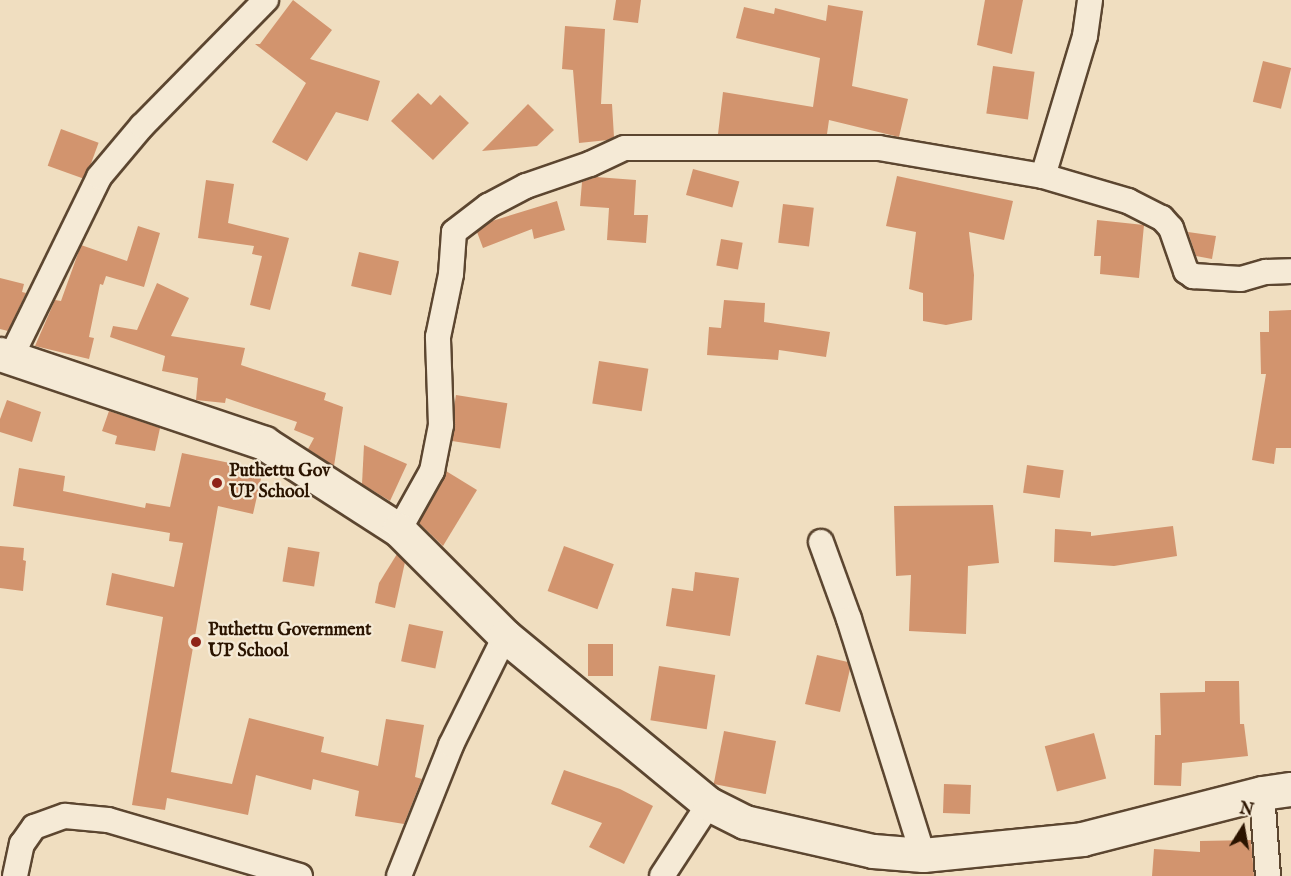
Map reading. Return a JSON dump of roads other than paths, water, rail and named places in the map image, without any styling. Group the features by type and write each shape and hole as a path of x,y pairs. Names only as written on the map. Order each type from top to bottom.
{"main road":[{"path":"6,356 264,443 399,530 505,636 709,804 745,822 873,851 923,855 1082,839 1277,791"}],"street":[{"path":"6,356 99,177 142,126 266,0"},
{"path":"1043,176 1085,36 1090,0"},
{"path":"399,530 432,471 441,425 438,337 451,274 454,232 488,206 526,186 590,164 625,148 879,148 1043,176 1128,201 1162,218 1171,228 1186,271 1193,276 1241,279 1266,273 1291,271"},
{"path":"821,542 852,630 923,855"},
{"path":"399,876 451,746 505,636"},
{"path":"1268,876 1277,791"},
{"path":"662,876 709,804"},
{"path":"15,876 22,844 34,827 65,816 108,820 300,876"}],"place":[{"name":"Puthettu Gov UP School","path":"217,483"},
{"name":"Puthettu Government UP School","path":"196,642"}]}
